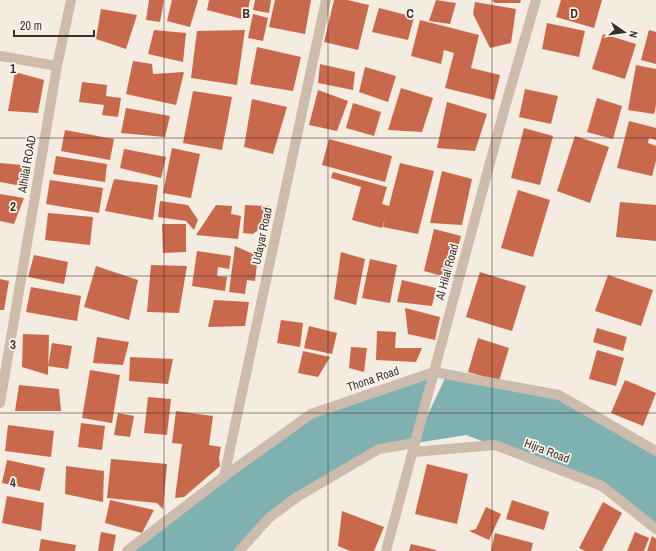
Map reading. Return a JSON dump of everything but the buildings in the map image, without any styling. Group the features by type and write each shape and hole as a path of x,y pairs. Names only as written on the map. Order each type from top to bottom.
{"street":[{"name":"Alhilal ROAD","path":"0,403 57,66 71,0"},
{"name":"Udayar Road","path":"224,477 326,0"},
{"name":"Al Hilal Road","path":"386,551 503,114 536,0"},
{"path":"0,56 57,66"},
{"name":"Thona Road","path":"127,551 224,477 311,414 434,372 559,395 656,451"},
{"name":"Hijra Road","path":"239,551 269,518 308,490 379,449 414,447 495,445 602,486 656,529"}],"water":[{"path":"434,372 416,440 447,374 549,393 656,452 656,529 602,486 466,435 379,449 272,512 240,551 127,551 311,414"}]}
